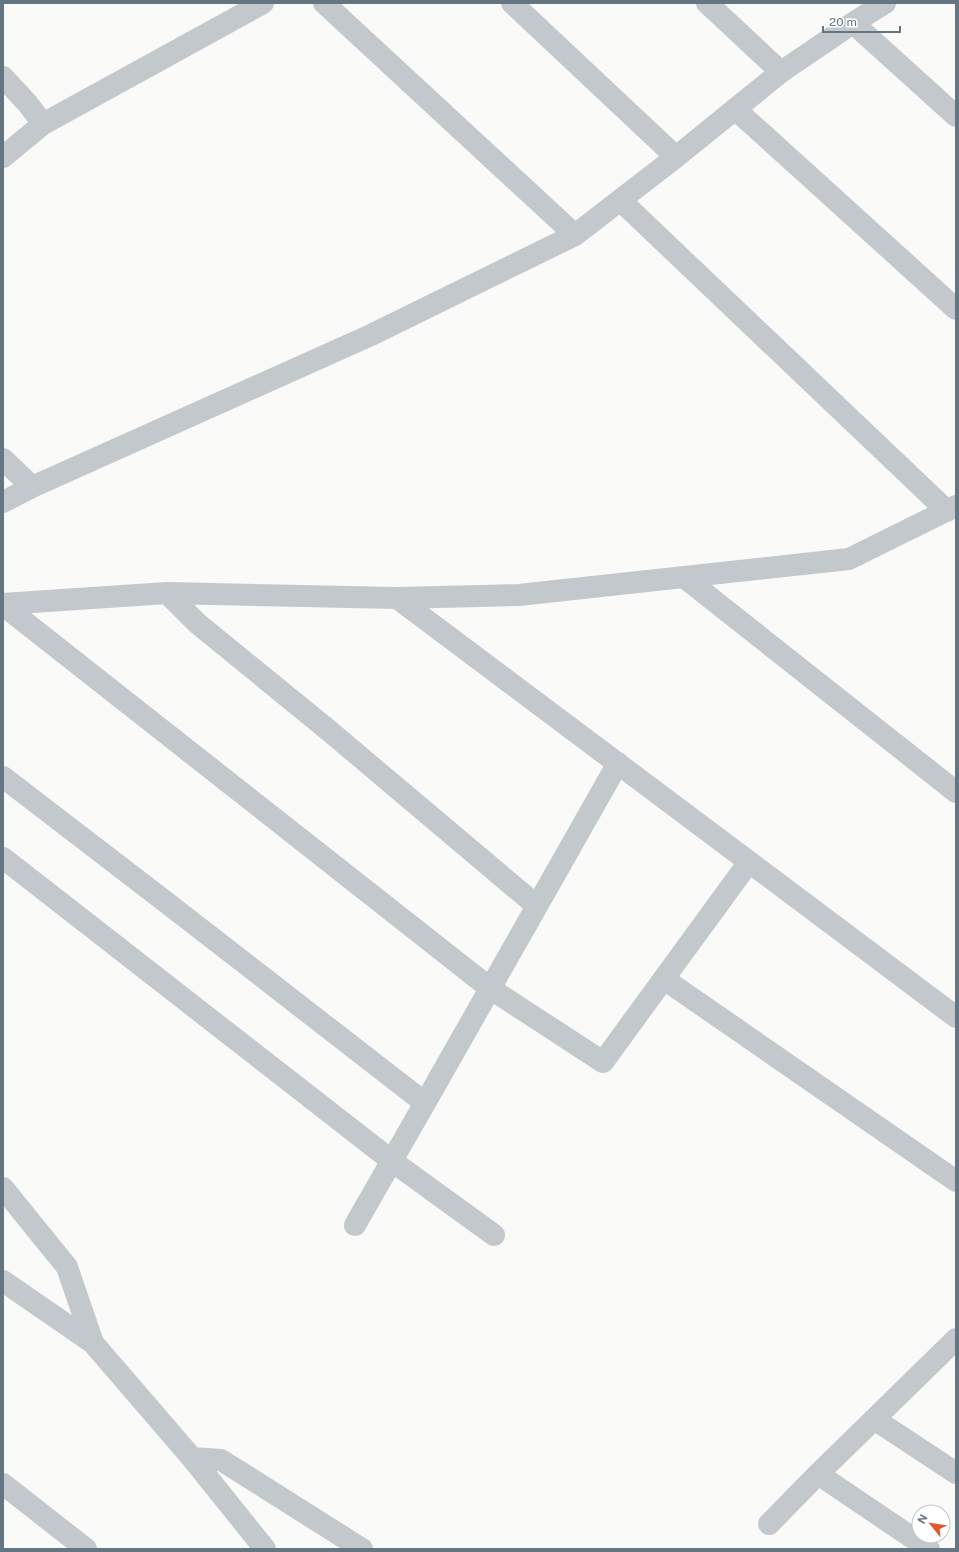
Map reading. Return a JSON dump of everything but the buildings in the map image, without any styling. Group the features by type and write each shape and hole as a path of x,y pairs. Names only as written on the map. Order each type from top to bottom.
{"street":[{"path":"3,157 44,124 263,3"},
{"path":"324,3 575,235"},
{"path":"512,3 676,157"},
{"path":"707,3 781,72"},
{"path":"3,502 32,487 371,334 575,235 676,157 781,72 885,3"},
{"path":"853,23 956,116"},
{"path":"3,77 44,124"},
{"path":"735,109 956,309"},
{"path":"3,604 167,593 397,598 518,595 849,559 952,508 620,200"},
{"path":"3,459 32,487"},
{"path":"684,577 956,792"},
{"path":"167,593 197,623 327,729 538,906"},
{"path":"397,598 956,1017"},
{"path":"3,604 491,989 603,1062 749,862"},
{"path":"355,1225 491,989 618,763"},
{"path":"3,777 172,906 425,1103"},
{"path":"3,858 392,1161 494,1235"},
{"path":"664,979 956,1180"},
{"path":"3,1188 67,1267 93,1343"},
{"path":"3,1281 93,1343 192,1458 265,1549"},
{"path":"769,1524 956,1339"},
{"path":"874,1419 956,1473"},
{"path":"192,1458 221,1460 362,1549"},
{"path":"818,1474 929,1549"},
{"path":"3,1484 86,1549"}]}
